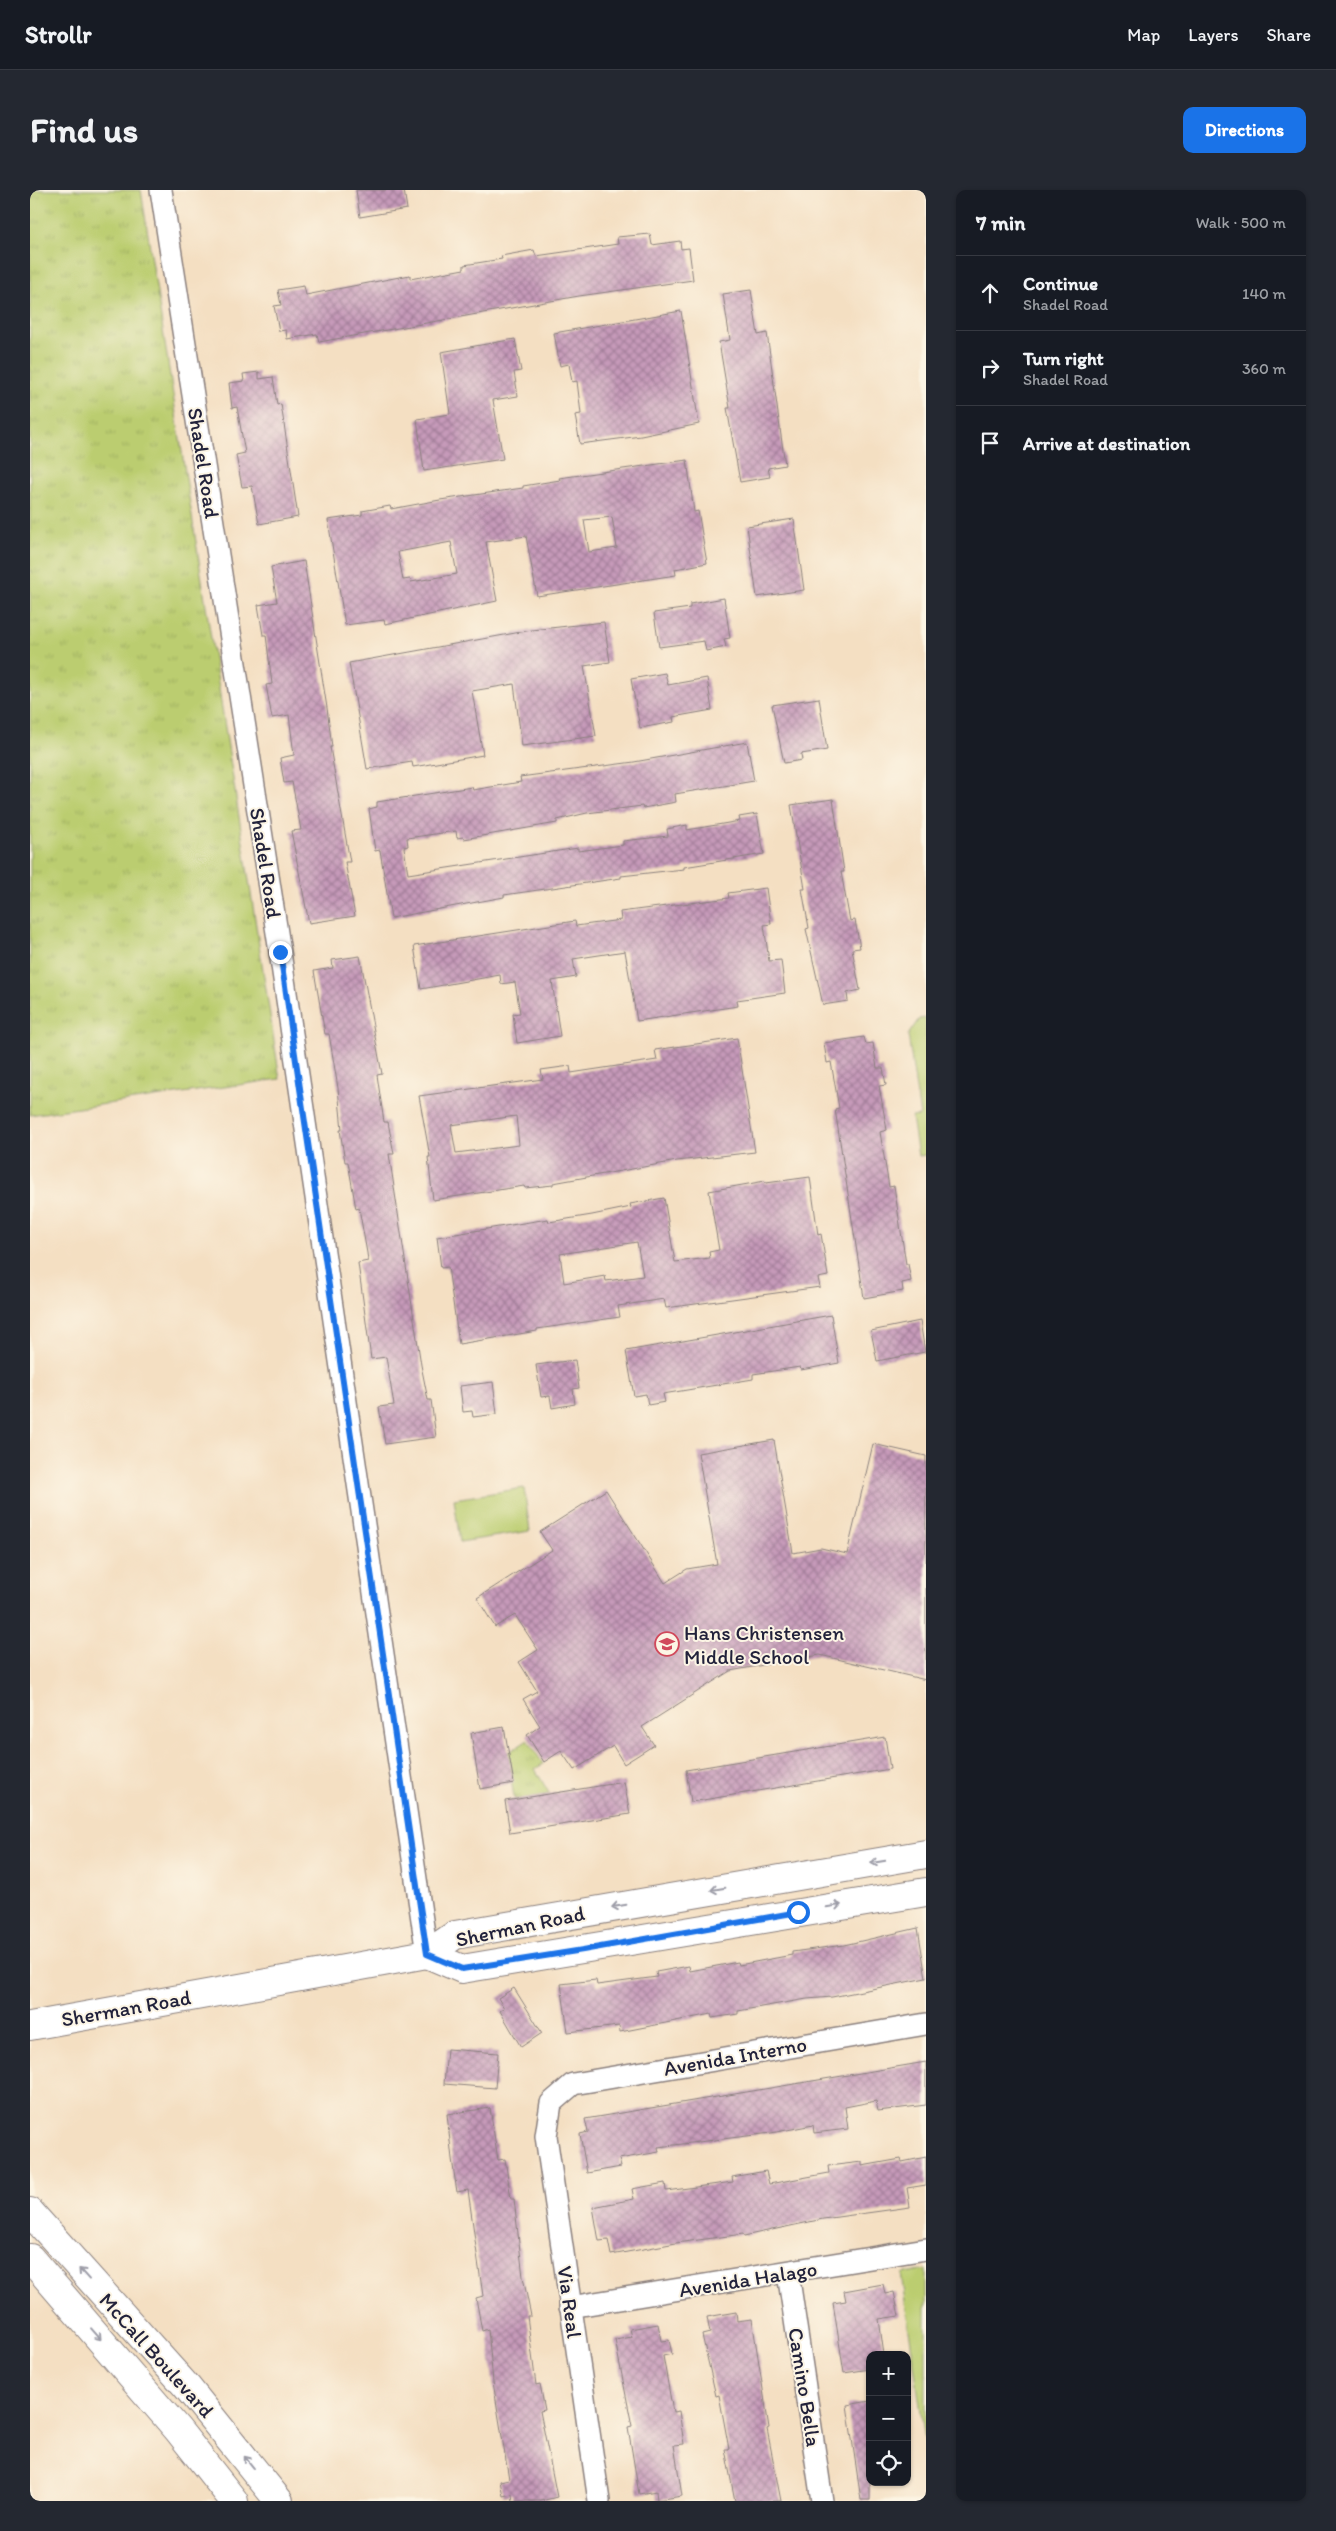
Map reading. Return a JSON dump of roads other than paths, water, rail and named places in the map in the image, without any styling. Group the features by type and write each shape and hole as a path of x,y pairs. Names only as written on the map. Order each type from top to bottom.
{"street":[{"name":"Shadel Road","path":"161,190 281,962 427,1954"},
{"name":"Sherman Road","path":"30,2026 427,1954 455,1935 926,1854"},
{"path":"427,1954 462,1969 926,1892"},
{"name":"Avenida Interno","path":"552,2103 573,2084 926,2024"},
{"name":"Via Real","path":"552,2103 546,2136 599,2501"},
{"name":"McCall Boulevard","path":"30,2212 194,2394 278,2501"},
{"name":"Avenida Halago","path":"570,2307 926,2249"},
{"name":"McCall Boulevard","path":"30,2258 178,2430 230,2495"},
{"name":"Camino Bella","path":"788,2273 822,2501"},
{"path":"230,2495 254,2501"}],"place":[{"name":"Hans Christensen Middle School","path":"667,1644"}]}
